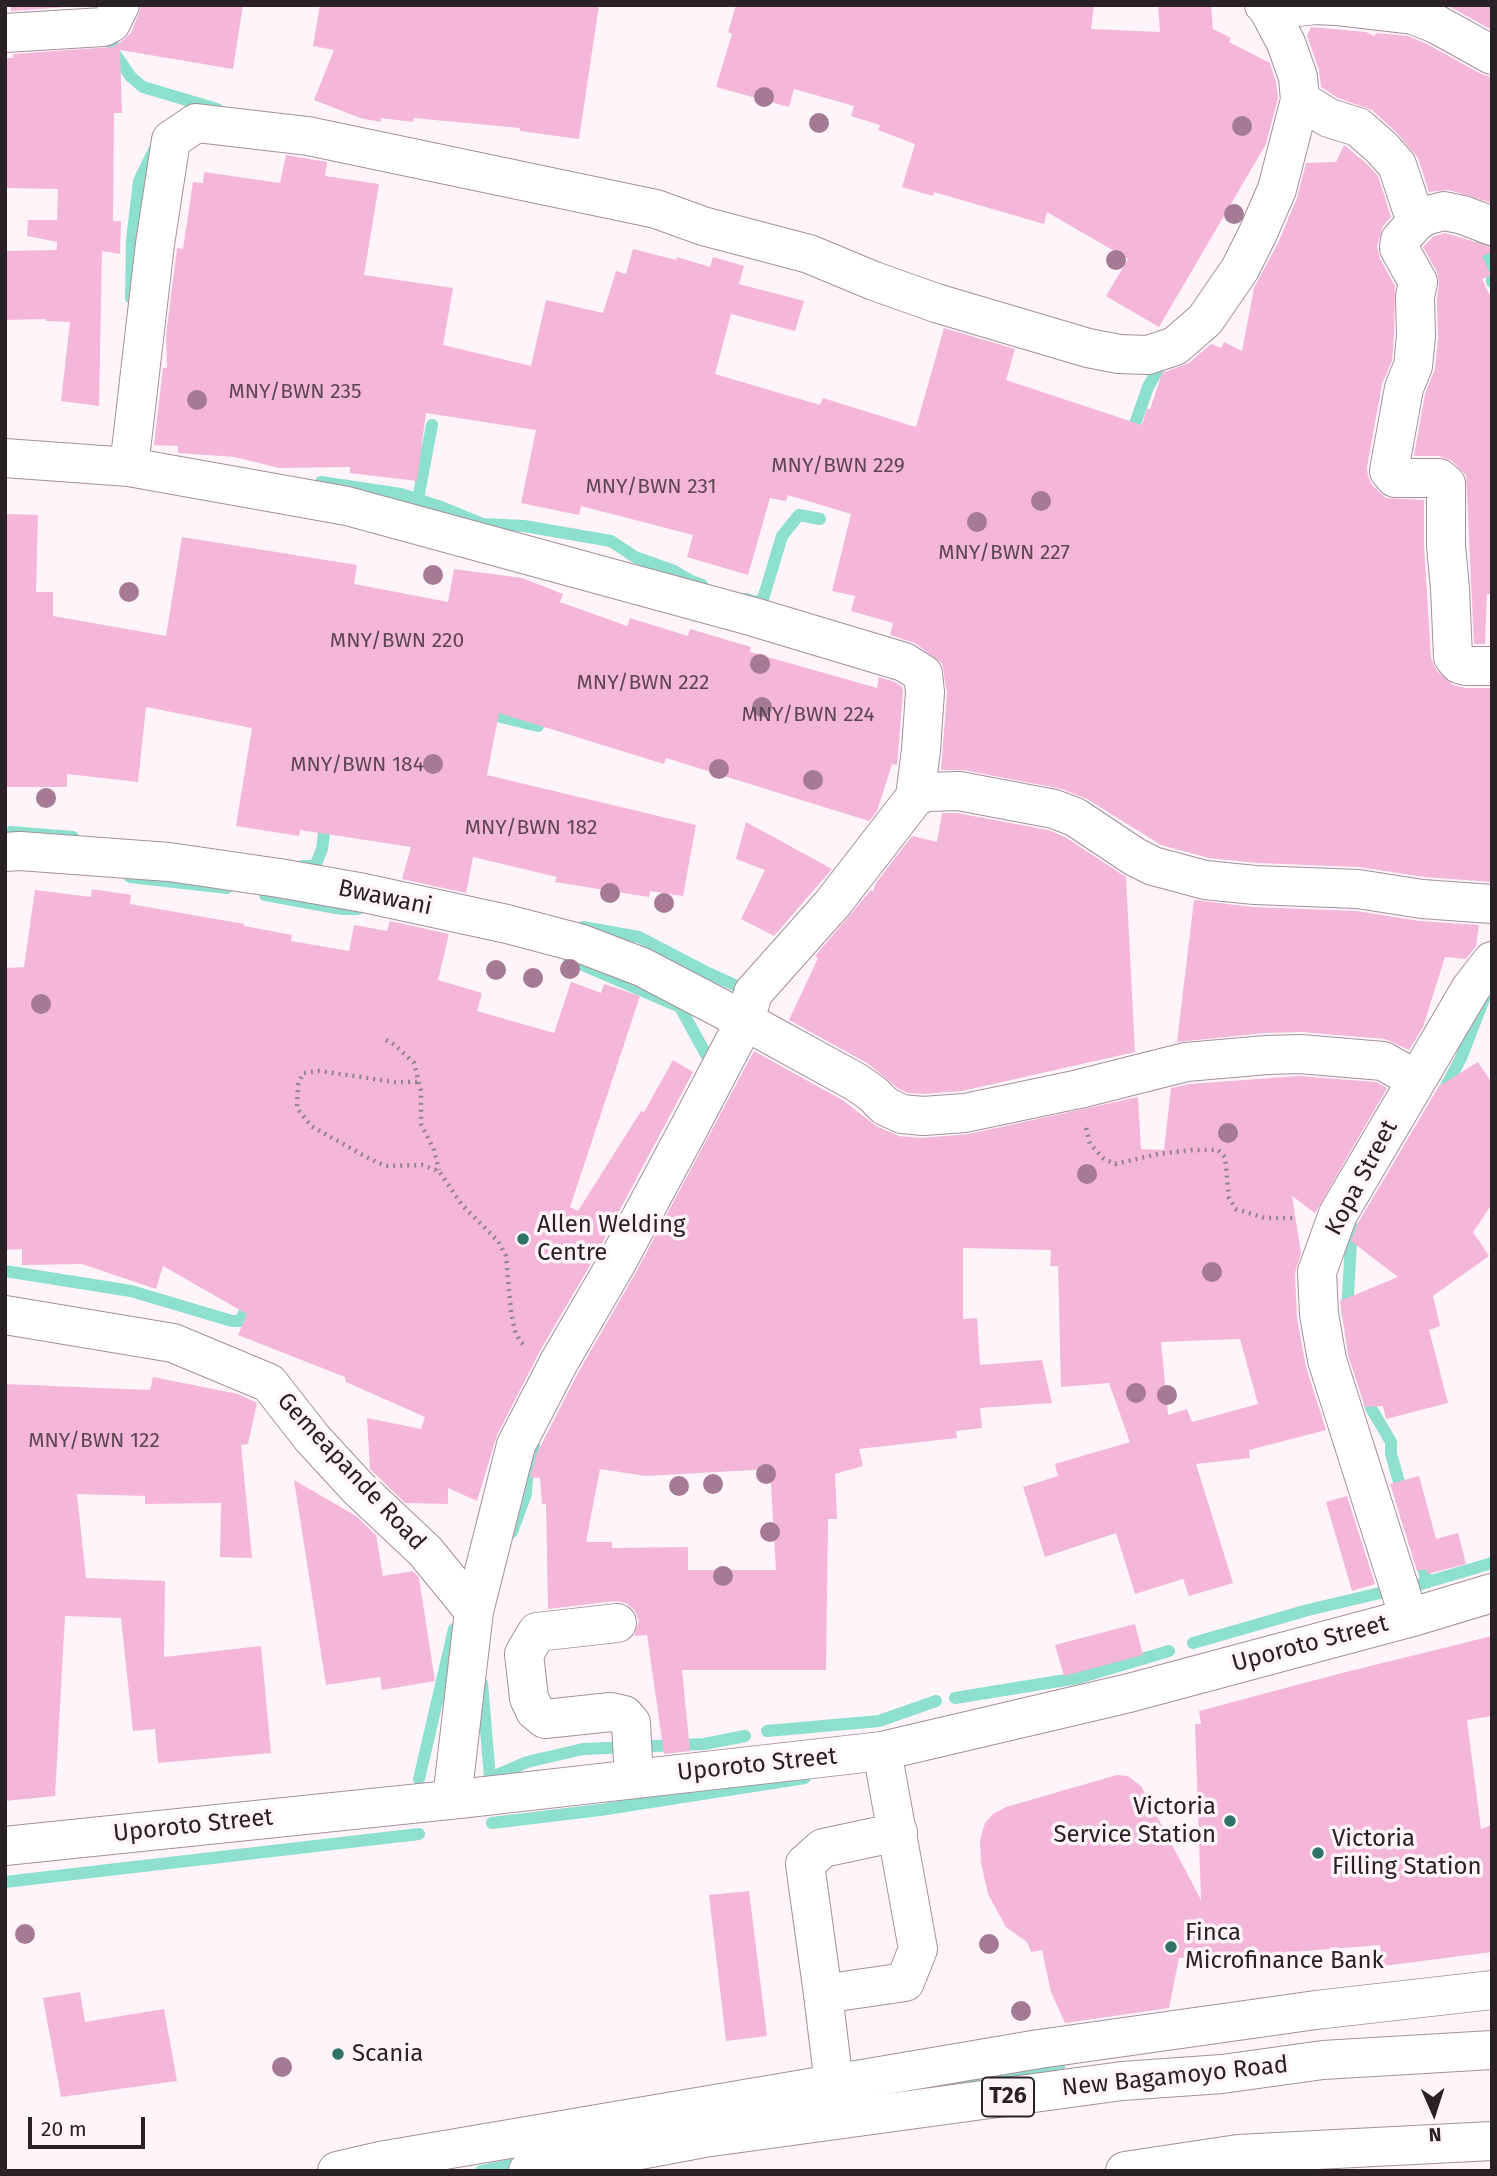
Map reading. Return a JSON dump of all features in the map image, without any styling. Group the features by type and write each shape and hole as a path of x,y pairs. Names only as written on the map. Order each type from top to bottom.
{"main road":[{"path":"5,33 103,27 111,23 120,5"},
{"path":"1265,6 1280,9 1315,5 1336,6 1413,15 1436,24 1492,55"},
{"path":"129,467 155,244 171,140 196,123 308,136 656,209 703,226 809,254 936,303 1088,348 1119,354 1148,355 1175,345 1205,320 1240,269 1277,189 1300,100 1293,59 1265,6"},
{"path":"1300,100 1329,118 1358,127 1382,148 1397,165 1416,222"},
{"path":"1492,226 1464,215 1444,211 1425,216 1416,222 1399,244 1418,282 1415,297 1416,335 1413,366 1404,388 1389,471 1395,478 1439,478 1446,484 1446,546 1453,657 1459,664 1466,666 1492,666"},
{"path":"5,458 129,467 347,506 754,617 904,662 922,674 925,691 915,797"},
{"path":"452,1799 474,1611 516,1445 559,1362 616,1265 745,1021 753,993 833,903 915,797 927,792 959,791 1054,809 1076,817 1144,862 1205,880 1367,890 1422,899 1492,904"},
{"name":"Bwawani","path":"5,852 169,862 210,868 364,893 507,924 579,943 642,967 745,1021 856,1082 885,1106 902,1114 923,1116 965,1113 1079,1089 1186,1062 1300,1054 1382,1061 1418,1080"},
{"name":"Kopa Street","path":"1409,1618 1327,1360 1317,1272 1338,1214 1471,988 1492,961"},
{"name":"Gemeapande Road","path":"5,1315 173,1343 269,1383 312,1438 358,1488 425,1551 474,1611"},
{"name":"Uporoto Street","path":"5,1846 882,1751 1129,1693 1492,1593"},
{"path":"617,1623 537,1632 524,1654 529,1698 535,1711 545,1719 611,1712 624,1715 631,1723 634,1779"},
{"path":"823,1994 905,1982 918,1949 882,1751"},
{"path":"836,2101 805,1864 823,1848 898,1832"},
{"path":"337,2171 380,2161 836,2101 1039,2049 1316,2010 1492,1990"},
{"path":"1316,2010 1323,2060"},
{"name":"New Bagamoyo Road","path":"527,2171 704,2138 836,2101 1222,2074 1323,2060 1492,2050"},
{"path":"1125,2171 1238,2154 1492,2141"}],"path":[{"path":"386,1040 414,1063 422,1101 421,1124 434,1150 439,1171 462,1205 498,1241 506,1256 511,1312 520,1341 532,1352 559,1362"},
{"path":"417,1082 395,1082 319,1071 303,1073 298,1085 297,1108 311,1126 370,1159 386,1166 422,1165 439,1171"},
{"path":"1079,1089 1090,1144 1103,1158 1115,1164 1158,1154 1218,1150 1225,1157 1229,1198 1236,1209 1265,1218 1338,1214"}],"building":[{"path":"11,5 95,5 11,11"},
{"path":"142,5 243,5 233,69 120,50 122,113 114,113 113,221 121,221 120,254 102,251 99,406 61,401 70,322 46,319 5,320 5,251 57,250 57,242 27,236 28,220 57,220 58,189 5,188 5,58 13,58 13,54 112,47 131,33"},
{"path":"320,5 599,5 579,139 520,131 520,128 414,118 413,122 381,118 381,122 360,118 314,100 334,50 313,46"},
{"path":"736,5 1094,5 1091,29 1160,32 1158,5 1211,5 1213,29 1231,38 1229,42 1270,63 1278,98 1266,144 1159,327 1106,296 1128,259 1047,212 1044,224 934,192 933,196 902,187 915,144 878,130 880,125 851,116 854,106 794,89 789,107 716,87 732,34 728,32"},
{"path":"1447,5 1492,5 1492,30"},
{"path":"1311,27 1366,32 1374,36 1376,33 1408,36 1481,74 1492,77 1492,203 1449,190 1429,192 1418,158 1396,132 1372,110 1338,98 1321,87 1319,70 1307,36"},
{"path":"1344,145 1378,176 1391,217 1383,226 1377,246 1380,259 1395,286 1392,361 1382,384 1367,467 1368,476 1372,485 1386,498 1424,500 1431,658 1436,670 1453,685 1492,688 1492,882 1424,877 1359,867 1257,863 1209,858 1161,845 1087,799 1062,789 963,770 941,770 947,693 942,663 915,643 890,635 893,623 851,611 855,596 832,591 851,514 788,495 786,501 770,498 748,575 687,557 693,535 581,506 579,515 521,503 536,430 426,413 417,481 350,473 350,467 279,468 235,457 178,453 178,446 154,445 163,368 167,368 166,335 177,248 183,249 193,182 203,183 204,172 280,183 286,155 327,162 325,176 379,184 364,275 453,288 443,345 531,366 546,300 603,313 616,271 626,274 633,249 676,260 677,257 710,267 713,257 744,266 739,284 804,301 795,331 731,314 715,374 820,405 823,398 916,427 944,328 1015,349 1006,380 1142,425 1162,373 1189,363 1211,344 1221,348 1224,342 1242,351 1254,288 1278,243 1297,198 1306,163 1336,162"},
{"path":"1445,233 1492,247 1492,252 1482,256 1491,275 1482,279 1492,300 1492,594 1487,594 1485,644 1474,644 1466,475 1452,461 1439,456 1414,456 1425,394 1435,369 1438,338 1437,272 1423,247 1434,236"},
{"path":"5,514 38,515 36,592 53,592 53,616 166,636 182,537 357,565 354,584 448,602 454,569 522,578 563,594 560,602 627,626 630,618 688,636 690,629 751,647 750,652 877,688 879,677 895,682 902,687 903,692 897,765 892,764 877,811 869,821 666,758 664,764 499,713 487,775 696,825 683,896 650,891 649,897 555,882 557,877 473,857 466,893 402,879 411,847 300,830 299,836 236,826 252,728 146,707 138,782 67,774 67,787 5,787"},
{"path":"942,813 957,813 1048,830 1065,837 1126,877 1135,1052 962,1091 908,1093 867,1063 789,1020 818,958 815,956 871,890 873,891 876,883 912,836 937,842"},
{"path":"746,822 832,869 774,936 741,919 765,870 736,859"},
{"path":"92,889 131,895 130,904 244,924 292,935 291,941 349,951 354,925 387,931 390,921 449,934 438,980 482,993 477,1011 554,1033 571,982 601,993 604,984 640,996 570,1207 578,1211 641,1111 644,1112 673,1060 693,1072 497,1435 477,1501 448,1488 448,1504 405,1503 370,1469 367,1418 421,1429 425,1417 346,1382 345,1377 238,1335 247,1314 163,1266 156,1289 82,1264 22,1265 22,1249 5,1250 5,968 24,967 35,890 91,897"},
{"path":"1194,900 1253,907 1356,911 1420,921 1479,925 1476,946 1466,959 1445,957 1423,1027 1409,1050 1385,1039 1302,1032 1177,1042"},
{"path":"754,1051 844,1101 876,1126 899,1136 921,1138 969,1134 1138,1097 1141,1149 1164,1150 1171,1088 1190,1084 1299,1076 1376,1082 1387,1088 1315,1213 1292,1196 1301,1253 1295,1273 1297,1318 1306,1367 1326,1430 1249,1450 1250,1458 1196,1464 1233,1583 1189,1596 1183,1579 1135,1594 1116,1533 1045,1557 1023,1487 1058,1476 1055,1464 1130,1442 1109,1383 1061,1387 1058,1266 1050,1266 1051,1250 963,1248 963,1319 977,1318 980,1365 1042,1360 1052,1403 980,1408 982,1428 956,1431 957,1438 859,1449 863,1466 835,1474 837,1519 828,1519 826,1670 682,1670 690,1751 664,1754 647,1635 634,1636 639,1621 634,1610 626,1603 615,1601 548,1609 546,1504 542,1504 540,1478 530,1477 537,1453 578,1373 635,1274","holes":["1240,1339 1258,1404 1192,1422 1187,1409 1168,1415 1161,1342","600,1469 646,1476 770,1469 776,1570 688,1570 688,1547 612,1548 612,1542 586,1542"]},
{"path":"1478,1062 1492,1083 1492,1204 1473,1232 1489,1256 1433,1296 1440,1326 1429,1330 1448,1403 1386,1419 1383,1406 1365,1407 1348,1355 1340,1301 1398,1277 1351,1241 1358,1223 1439,1086"},
{"path":"153,1377 238,1394 257,1403 248,1444 241,1445 252,1558 220,1557 221,1503 145,1504 145,1496 77,1494 86,1578 165,1581 164,1657 261,1646 271,1753 158,1763 155,1729 133,1731 121,1618 65,1616 55,1796 5,1801 5,1384 150,1390"},
{"path":"1419,1476 1436,1539 1458,1533 1466,1564 1427,1574 1426,1569 1417,1571 1390,1484"},
{"path":"294,1480 356,1516 376,1535 383,1576 413,1571 419,1578 435,1681 382,1690 380,1677 326,1685"},
{"path":"1347,1496 1375,1584 1352,1591 1326,1502"},
{"path":"1135,1624 1143,1655 1064,1676 1055,1645"},
{"path":"1492,1636 1492,1716 1467,1720 1481,1829 1492,1825 1492,1952 1383,1966 1380,1945 1179,1958 1169,2008 1065,2023 1051,1992 1042,1950 1031,1952 1027,1942 1006,1927 988,1894 981,1863 980,1840 985,1823 993,1814 1006,1807 1117,1775 1128,1776 1141,1786 1201,1900 1195,1724 1201,1724 1199,1711"},
{"path":"749,1891 767,2036 726,2041 709,1895"},
{"path":"80,1992 85,2022 164,2009 177,2081 61,2097 43,1998"}],"waterway":[{"path":"112,29 113,51 131,77 143,87 217,109"},
{"path":"131,298 132,240 139,181 156,146"},
{"path":"1481,239 1488,263 1492,267"},
{"path":"1130,438 1148,387 1161,364 1167,361"},
{"path":"418,499 432,425"},
{"path":"321,482 401,494 483,524 524,526 611,541 635,557 674,571 702,585"},
{"path":"746,599 756,602 763,599 782,536 799,515 820,519"},
{"path":"484,713 538,726"},
{"path":"302,866 315,866 322,849 326,819"},
{"path":"11,832 73,837"},
{"path":"130,877 227,888"},
{"path":"265,895 342,909 358,909"},
{"path":"583,927 639,937 750,992"},
{"path":"569,959 680,1007 714,1069"},
{"path":"1442,1094 1461,1058 1484,999"},
{"path":"1347,1313 1351,1242 1358,1229"},
{"path":"5,1271 131,1291 232,1321 240,1321 251,1300"},
{"path":"1367,1392 1371,1408 1391,1442 1391,1454 1403,1496"},
{"path":"512,1532 526,1494 534,1446"},
{"path":"1419,1554 1427,1582"},
{"path":"1421,1584 1492,1563"},
{"path":"1193,1643 1308,1610 1397,1589"},
{"path":"419,1779 454,1629"},
{"path":"955,1698 1078,1678 1169,1651"},
{"path":"482,1683 490,1778 527,1762 583,1749 704,1744 745,1736"},
{"path":"767,1731 879,1721 936,1701"},
{"path":"492,1823 600,1810 805,1778"},
{"path":"5,1882 419,1834"},
{"path":"911,2091 1059,2066"},
{"path":"481,2171 524,2162"}],"place":[{"name":"Allen Welding Centre","path":"523,1239"},
{"name":"Victoria Service Station","path":"1230,1821"},
{"name":"Victoria Filling Station","path":"1318,1853"},
{"name":"Finca Microfinance Bank","path":"1171,1947"},
{"name":"Scania","path":"338,2054"}]}
